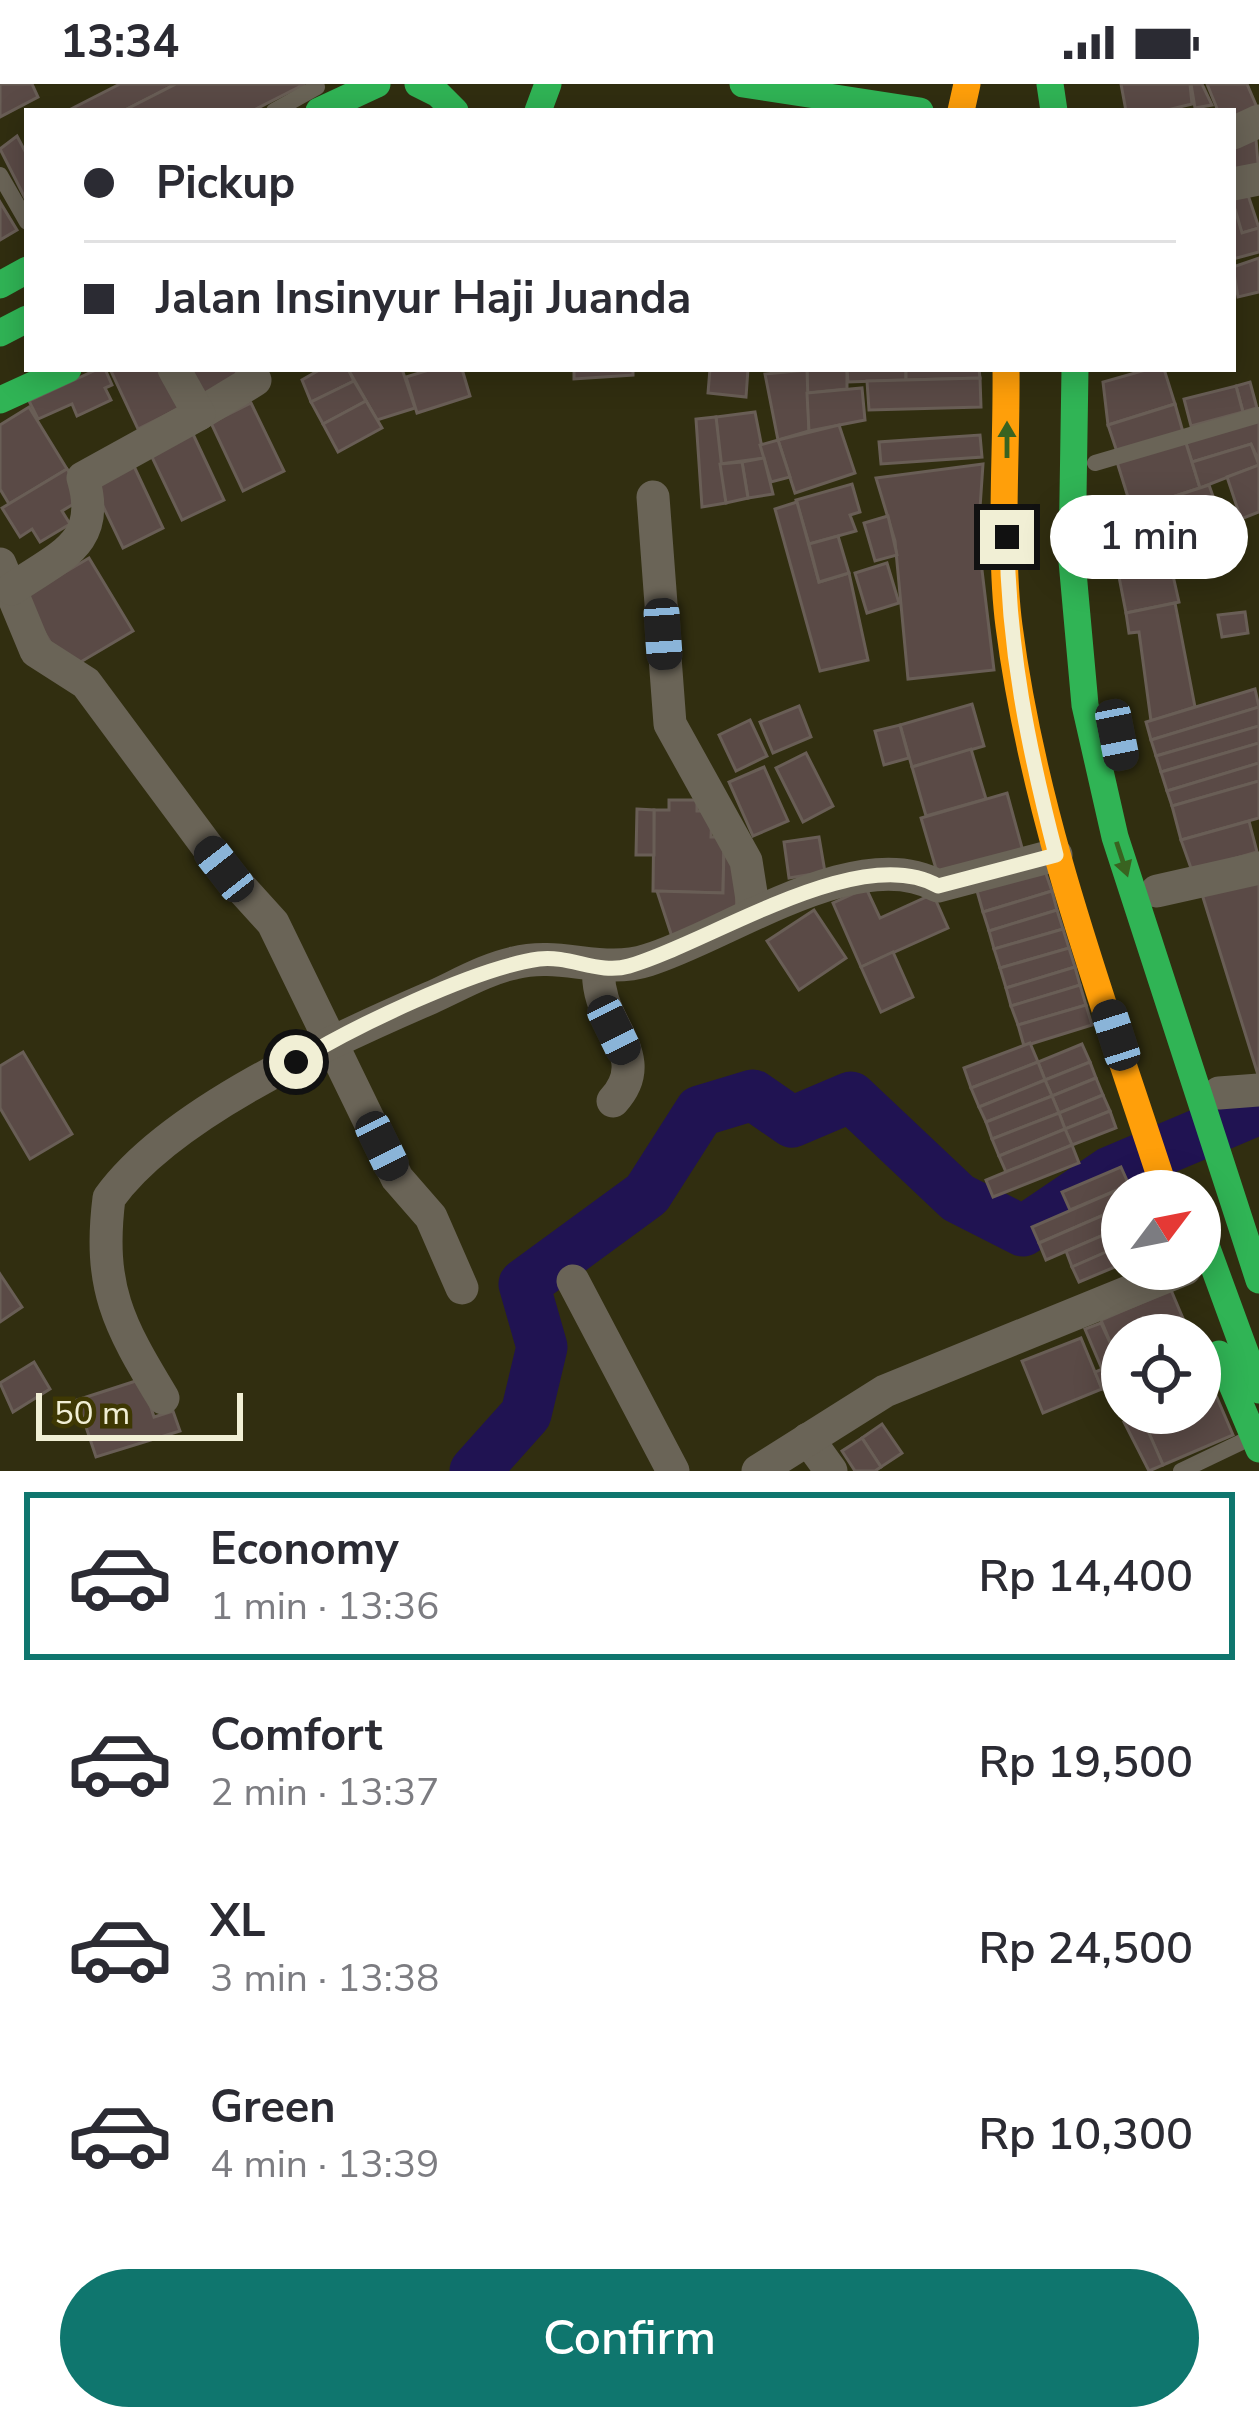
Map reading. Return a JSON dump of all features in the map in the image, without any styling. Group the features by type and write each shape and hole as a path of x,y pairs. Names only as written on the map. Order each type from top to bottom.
{"main road":[{"path":"340,88 377,84"},
{"path":"418,84 452,108"},
{"path":"743,84 900,108"},
{"path":"0,400 61,372"},
{"path":"1006,372 1008,621 1025,725 1052,839 1165,1170"},
{"path":"1076,372 1072,560 1085,705 1115,837 1259,1280"},
{"path":"1089,372 1095,463 1091,595 1130,803 1259,1221"},
{"path":"1045,670 1061,748"},
{"path":"1061,748 1096,729 1111,701"},
{"path":"1025,725 1061,748"},
{"path":"1052,839 1054,807 1074,790 1116,791 1130,803"},
{"path":"1119,963 1168,1170"},
{"path":"1221,1287 1259,1390"},
{"path":"1195,1290 1255,1443"}],"street":[{"path":"176,372 200,414"},
{"path":"255,380 83,478 92,506 86,532 75,545 6,576 36,651 86,682 224,869 273,923 398,1178 430,1217 462,1288"},
{"path":"652,497 670,724 746,861 754,912"},
{"path":"164,1398 129,1341 106,1287 109,1198 155,1146 331,1041 512,963 557,956 620,969 754,912 861,877 916,873 938,886 1052,839"},
{"path":"1157,891 1259,868"},
{"path":"598,967 598,995 631,1064 627,1085 613,1101"},
{"path":"1220,1098 1259,1090"},
{"path":"573,1282 673,1471"},
{"path":"758,1471 885,1391 1135,1290"},
{"path":"808,1439 831,1471"}],"lane":[{"path":"283,108 340,88"},
{"path":"0,175 24,217"},
{"path":"1095,463 1259,415"},
{"path":"1180,1471 1255,1443"}],"building":[{"path":"0,84 32,84 38,97 0,117"},
{"path":"120,84 176,84 129,108 73,108"},
{"path":"176,84 305,84 258,108 129,108"},
{"path":"1121,84 1190,84 1192,104 1125,108"},
{"path":"1191,84 1202,84 1212,105 1195,108"},
{"path":"1207,84 1247,84 1259,112 1236,128 1236,108 1217,108"},
{"path":"1255,127 1259,175 1236,181 1236,135"},
{"path":"17,136 24,149 24,196 0,149"},
{"path":"1245,186 1259,228 1242,233 1236,218 1236,188"},
{"path":"0,202 17,230 0,240"},
{"path":"1236,212 1242,233 1259,228 1259,252 1236,258"},
{"path":"1259,258 1259,292 1238,297 1236,266"},
{"path":"92,372 106,372 112,385 105,388 111,400 77,416 72,404 38,419 29,401"},
{"path":"111,372 162,372 180,408 138,429"},
{"path":"186,372 236,372 240,379 199,399"},
{"path":"316,372 350,372 354,381 311,402 302,380"},
{"path":"350,372 403,372 415,408 377,420"},
{"path":"463,372 470,396 417,413 406,377"},
{"path":"574,372 633,372 633,375 574,379"},
{"path":"710,372 748,372 746,397 708,393"},
{"path":"807,372 847,372 847,389 807,393"},
{"path":"807,372 809,431 778,440 765,374"},
{"path":"847,372 906,372 906,380 848,382"},
{"path":"906,372 979,372 980,378 906,380"},
{"path":"1138,372 1165,372 1175,404 1108,425 1103,382"},
{"path":"980,378 981,407 869,410 867,381"},
{"path":"354,381 366,401 323,424 311,402"},
{"path":"1250,382 1257,408 1243,412 1236,386"},
{"path":"1236,386 1243,412 1191,426 1184,399"},
{"path":"862,388 865,420 809,431 807,393"},
{"path":"366,401 382,428 338,452 323,424"},
{"path":"251,403 284,471 243,491 211,423"},
{"path":"1175,404 1183,432 1117,452 1108,425"},
{"path":"29,407 67,469 9,504 0,489 0,425"},
{"path":"755,412 764,458 720,464 716,417"},
{"path":"716,417 726,503 702,507 696,419"},
{"path":"1259,419 1259,461 1251,444 1192,462 1185,440"},
{"path":"839,425 855,473 795,493 778,440"},
{"path":"192,432 224,500 182,520 150,453"},
{"path":"980,435 982,457 881,464 879,442"},
{"path":"778,440 790,477 771,482 760,445"},
{"path":"1185,440 1200,488 1132,510 1117,462"},
{"path":"1251,444 1259,465 1200,488 1192,462"},
{"path":"764,458 773,494 748,498 742,462"},
{"path":"132,462 163,528 123,548 91,481"},
{"path":"742,462 748,498 726,503 720,464"},
{"path":"983,464 978,537 994,670 908,679 895,541 876,478"},
{"path":"1259,465 1259,512 1241,519 1227,477"},
{"path":"67,469 85,497 62,511 70,524 40,542 32,529 20,537 2,508"},
{"path":"852,484 860,512 850,515 856,531 809,544 796,500"},
{"path":"1209,485 1223,525 1183,538 1179,525 1113,537 1111,517"},
{"path":"797,502 819,582 849,573 868,660 820,671 775,509"},
{"path":"888,516 897,555 875,561 864,523"},
{"path":"1179,525 1185,546 1115,556 1113,537"},
{"path":"838,536 849,573 819,582 809,544"},
{"path":"1167,549 1179,602 1126,613 1115,556"},
{"path":"89,558 133,631 67,670 23,597"},
{"path":"887,563 899,603 867,613 855,573"},
{"path":"1175,603 1195,707 1151,721 1139,632 1129,633 1126,613"},
{"path":"1245,612 1248,633 1222,637 1218,615"},
{"path":"1255,689 1259,707 1151,740 1146,722"},
{"path":"972,704 984,746 912,767 900,725"},
{"path":"799,706 811,737 773,753 760,722"},
{"path":"1259,707 1259,726 1156,756 1151,740"},
{"path":"750,720 767,756 736,771 719,735"},
{"path":"900,725 909,758 884,765 875,731"},
{"path":"1259,726 1259,743 1161,772 1156,756"},
{"path":"1259,743 1259,763 1167,791 1161,772"},
{"path":"971,749 986,799 926,816 912,767"},
{"path":"806,753 833,806 803,822 776,768"},
{"path":"1259,763 1259,781 1172,806 1167,791"},
{"path":"764,767 788,821 753,836 729,782"},
{"path":"1259,781 1259,818 1181,840 1172,806"},
{"path":"1007,793 1024,855 939,879 921,818"},
{"path":"669,800 697,800 697,811 712,811 711,837 724,837 723,893 653,891 654,810 669,810"},
{"path":"637,809 654,810 654,855 636,855"},
{"path":"1249,821 1257,852 1192,871 1181,840"},
{"path":"819,837 825,872 789,878 784,842"},
{"path":"724,847 738,873 736,914 675,946 657,891 723,893"},
{"path":"1045,871 1052,891 983,912 977,891"},
{"path":"1259,874 1259,1078 1201,891"},
{"path":"866,888 880,918 933,894 948,928 861,967 833,903"},
{"path":"1052,891 1057,910 989,931 983,912"},
{"path":"814,910 846,958 799,990 767,941"},
{"path":"1057,910 1063,929 994,949 989,931"},
{"path":"1063,929 1069,948 1000,968 994,949"},
{"path":"1069,948 1075,967 1006,988 1000,968"},
{"path":"893,952 913,997 881,1012 861,967"},
{"path":"1075,967 1080,985 1011,1006 1006,988"},
{"path":"1080,985 1086,1005 1018,1025 1011,1006"},
{"path":"1086,1005 1092,1025 1024,1046 1018,1025"},
{"path":"1030,1043 1038,1062 971,1088 964,1068"},
{"path":"1082,1044 1090,1062 1045,1080 1038,1062"},
{"path":"23,1052 72,1134 30,1159 0,1108 0,1066"},
{"path":"1038,1062 1045,1080 979,1107 971,1088"},
{"path":"1090,1062 1096,1078 1052,1096 1045,1080"},
{"path":"1096,1078 1103,1095 1059,1113 1052,1096"},
{"path":"1045,1080 1052,1096 986,1122 979,1107"},
{"path":"1103,1095 1110,1111 1065,1129 1059,1113"},
{"path":"1052,1096 1059,1113 992,1139 986,1122"},
{"path":"1110,1111 1116,1128 1072,1145 1065,1129"},
{"path":"1059,1113 1065,1129 999,1156 992,1139"},
{"path":"1065,1129 1072,1145 1006,1172 999,1156"},
{"path":"1072,1145 1079,1163 993,1197 986,1180"},
{"path":"1101,1175 1101,1197 1070,1210 1062,1192"},
{"path":"1101,1197 1101,1216 1039,1243 1032,1227"},
{"path":"1101,1216 1101,1236 1046,1260 1039,1243"},
{"path":"1101,1236 1101,1254 1072,1267 1066,1251"},
{"path":"1101,1254 1101,1273 1079,1282 1072,1267"},
{"path":"0,1274 22,1307 0,1322"},
{"path":"1171,1290 1181,1314 1115,1314"},
{"path":"1101,1323 1101,1367 1085,1329"},
{"path":"1081,1338 1101,1389 1043,1413 1022,1361"},
{"path":"34,1362 50,1389 13,1412 0,1383"},
{"path":"142,1379 154,1417 173,1411 180,1431 96,1457 77,1400"},
{"path":"1221,1407 1233,1435 1163,1465 1149,1434 1221,1434"},
{"path":"882,1424 902,1453 881,1467 862,1438"},
{"path":"1130,1434 1149,1434 1163,1465 1149,1471"},
{"path":"862,1438 881,1467 875,1471 855,1471 842,1451"}],"waterway":[{"path":"475,1471 526,1414 542,1347 524,1284 647,1194 700,1111 753,1095 792,1122 851,1097 958,1198 1023,1231 1110,1172 1259,1109"}],"traffic: fast":[{"path":"325,108 377,84"},
{"path":"418,84 452,108"},
{"path":"539,108 548,84"},
{"path":"743,84 900,108"},
{"path":"1050,84 1054,108"},
{"path":"0,285 24,272"},
{"path":"0,333 24,321"},
{"path":"0,400 61,372"},
{"path":"1075,372 1072,561 1085,705 1115,837 1259,1280"},
{"path":"1221,1286 1259,1390"},
{"path":"1221,1359 1259,1449"}],"traffic: slow":[{"path":"962,108 967,84"},
{"path":"1006,372 1004,565 1020,698 1074,912 1158,1170"}],"route":[{"path":"296,1062 331,1041 512,963 557,956 620,969 754,912 861,877 916,873 938,886 1056,855 1025,725 1008,621 1007,537"}]}
